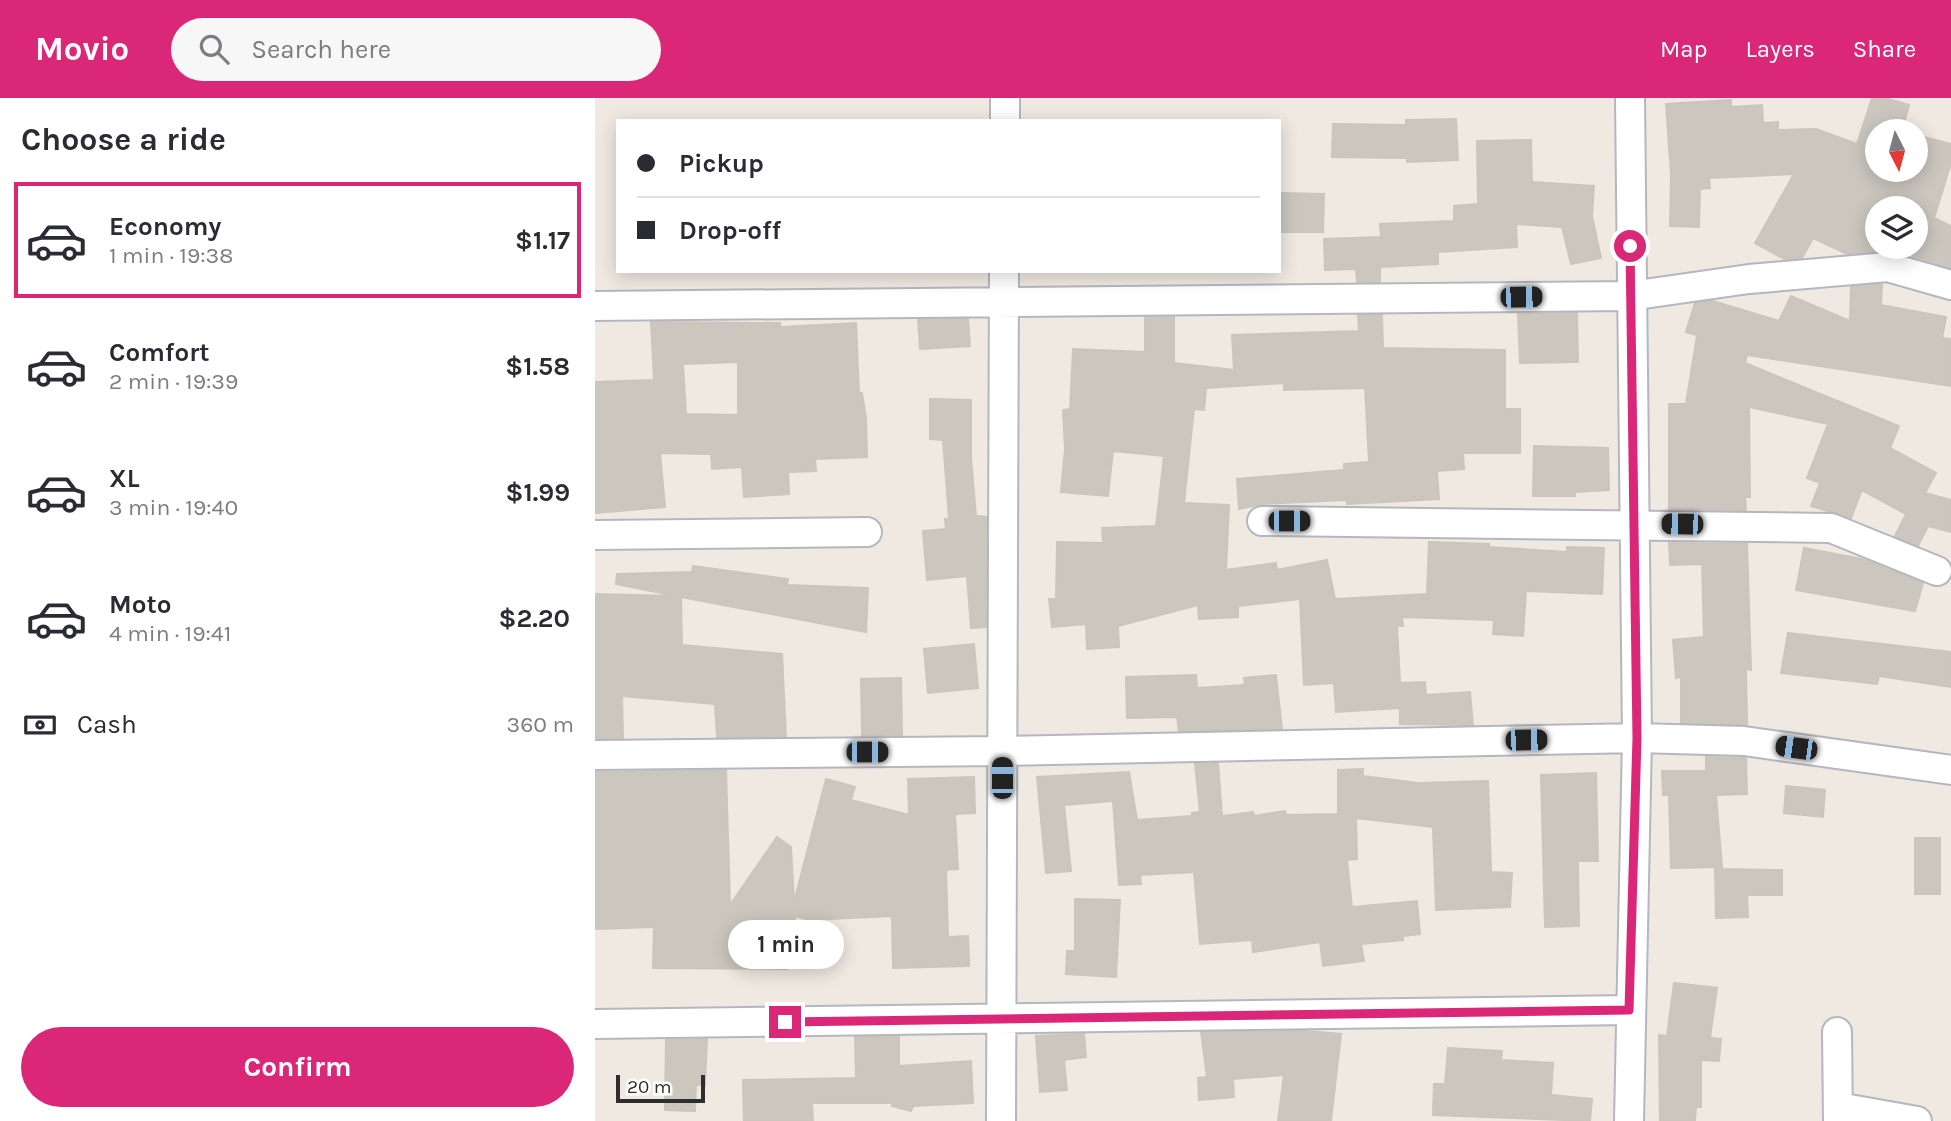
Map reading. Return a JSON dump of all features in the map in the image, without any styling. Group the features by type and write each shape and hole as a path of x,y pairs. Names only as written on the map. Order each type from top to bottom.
{"street":[{"path":"1005,98 1005,119"},
{"path":"1629,1121 1629,1010 1637,738 1630,296 1630,98"},
{"path":"595,306 1630,296 1749,279 1888,267 1951,285"},
{"path":"1001,1121 1005,273"},
{"path":"1262,521 1633,523 1831,528 1937,571"},
{"path":"595,535 867,532"},
{"path":"595,755 1002,751 1637,738 1744,741 1951,770"},
{"path":"595,1024 1629,1010"},
{"path":"1837,1032 1838,1114 1917,1121"}],"building":[{"path":"1872,98 1885,98 1909,105 1905,119 1865,119"},
{"path":"1731,100 1731,107 1762,105 1763,123 1778,122 1778,130 1816,129 1857,144 1865,119 1865,182 1929,182 1929,138 1951,144 1951,163 1934,218 1951,226 1951,268 1923,259 1928,259 1928,196 1865,196 1865,252 1847,254 1813,238 1802,258 1784,259 1755,243 1794,174 1709,178 1710,188 1700,189 1699,227 1670,226 1671,175 1666,104"},
{"path":"1456,119 1458,160 1407,162 1407,158 1332,157 1333,124 1406,125 1406,120"},
{"path":"1531,140 1532,182 1594,186 1592,216 1601,258 1571,264 1562,227 1516,224 1517,247 1438,252 1438,264 1380,267 1380,282 1357,282 1356,269 1325,270 1324,239 1381,237 1380,224 1454,221 1454,206 1478,204 1477,141"},
{"path":"1281,193 1324,194 1323,232 1281,232"},
{"path":"1882,284 1881,305 1946,317 1942,338 1951,339 1951,386 1747,355 1745,363 1899,426 1890,448 1936,473 1925,493 1951,500 1951,532 1928,526 1918,546 1895,536 1906,514 1862,490 1851,518 1811,506 1820,483 1807,478 1828,424 1749,407 1750,497 1745,497 1746,510 1669,509 1669,404 1686,404 1697,335 1686,332 1695,303 1713,301 1779,321 1791,296 1850,321 1851,287"},
{"path":"1577,313 1578,362 1520,363 1518,314"},
{"path":"1358,315 1382,315 1383,348 1505,350 1505,409 1520,409 1520,453 1463,453 1464,469 1437,471 1439,499 1347,504 1347,500 1262,504 1239,509 1237,479 1344,470 1344,464 1369,462 1365,388 1284,390 1284,383 1206,388 1204,410 1194,409 1184,503 1229,505 1226,570 1276,563 1277,570 1327,560 1335,599 1427,594 1429,542 1489,544 1489,547 1567,552 1567,547 1604,548 1602,594 1526,591 1523,636 1493,634 1494,620 1402,617 1403,626 1397,626 1400,683 1425,682 1426,695 1470,692 1473,725 1400,724 1400,708 1336,712 1334,683 1304,685 1300,599 1238,606 1238,617 1199,619 1198,605 1118,626 1119,647 1087,649 1086,624 1052,627 1049,599 1056,599 1057,542 1103,543 1102,528 1156,526 1164,456 1113,451 1108,496 1061,492 1065,449 1063,410 1070,409 1073,349 1145,352 1145,317 1174,317 1174,363 1234,370 1232,335 1359,331"},
{"path":"918,319 968,319 970,346 920,349"},
{"path":"651,322 780,323 780,327 856,323 859,393 862,393 866,418 867,457 815,459 816,471 788,472 789,494 744,497 742,467 712,469 711,454 660,453 665,507 595,513 595,382 654,380","holes":["738,362 738,415 686,414 683,364"]},
{"path":"930,399 971,400 971,458 976,516 987,517 986,627 971,628 967,576 927,580 923,531 946,529 945,519 949,519 943,440 930,439"},
{"path":"1534,446 1608,448 1609,490 1575,492 1575,496 1533,496"},
{"path":"1669,543 1747,544 1751,670 1746,669 1747,725 1681,723 1681,677 1676,678 1673,640 1704,637 1702,564 1670,565"},
{"path":"1804,548 1862,559 1923,583 1915,611 1796,590"},
{"path":"693,566 788,579 787,585 868,588 866,632 681,597 682,645 782,654 786,737 717,737 715,704 622,696 623,738 595,738 595,594 676,596 616,584 617,574 692,572"},
{"path":"1788,633 1951,652 1951,687 1879,676 1877,684 1781,673"},
{"path":"974,644 978,688 928,693 924,649"},
{"path":"1196,675 1197,688 1245,685 1244,678 1276,675 1282,729 1179,731 1177,717 1127,718 1126,677"},
{"path":"901,678 902,735 862,736 861,679"},
{"path":"1706,757 1746,758 1747,794 1716,795 1722,867 1671,868 1669,795 1663,795 1662,771 1706,771"},
{"path":"1218,763 1222,816 1253,812 1254,816 1285,811 1286,815 1338,814 1338,770 1363,769 1363,776 1418,783 1488,781 1491,872 1512,873 1510,907 1436,910 1433,827 1356,818 1357,859 1347,860 1352,907 1417,901 1420,934 1403,936 1403,940 1361,944 1364,961 1323,966 1320,942 1253,952 1252,940 1200,944 1194,872 1140,875 1141,884 1119,885 1113,801 1064,805 1071,871 1046,873 1037,777 1129,772 1137,820 1192,816 1192,813 1200,812 1195,764"},
{"path":"726,770 730,905 777,837 791,847 794,902 826,779 855,787 851,800 909,815 908,779 974,777 975,813 955,814 958,869 946,870 948,937 968,936 969,966 893,968 892,916 809,920 795,916 795,926 786,923 787,969 653,968 654,927 595,929 595,772"},
{"path":"1596,773 1598,861 1578,861 1579,926 1545,927 1541,775"},
{"path":"1786,786 1825,790 1823,817 1784,813"},
{"path":"1915,838 1940,838 1940,894 1915,894"},
{"path":"1715,869 1782,870 1782,895 1747,895 1748,917 1716,918"},
{"path":"1075,899 1120,900 1116,977 1066,974 1067,951 1075,951"},
{"path":"1674,983 1717,988 1710,1038 1721,1039 1719,1061 1701,1060 1701,1107 1696,1107 1695,1121 1660,1121 1659,1035 1667,1036"},
{"path":"1306,1031 1341,1034 1331,1121 1278,1121 1284,1075 1233,1079 1234,1097 1199,1100 1198,1078 1207,1077 1201,1032"},
{"path":"1084,1034 1086,1057 1064,1060 1067,1090 1040,1092 1036,1036"},
{"path":"855,1037 899,1037 899,1066 971,1061 973,1103 913,1106 911,1111 892,1106 892,1103 812,1103 813,1121 744,1121 743,1080 856,1078"},
{"path":"707,1039 705,1085 696,1085 695,1111 665,1110 666,1040"},
{"path":"1448,1048 1502,1051 1501,1060 1553,1063 1551,1095 1592,1099 1590,1121 1433,1115 1434,1084 1445,1084"}],"route":[{"path":"785,1022 1629,1010 1637,738 1630,246"}]}
